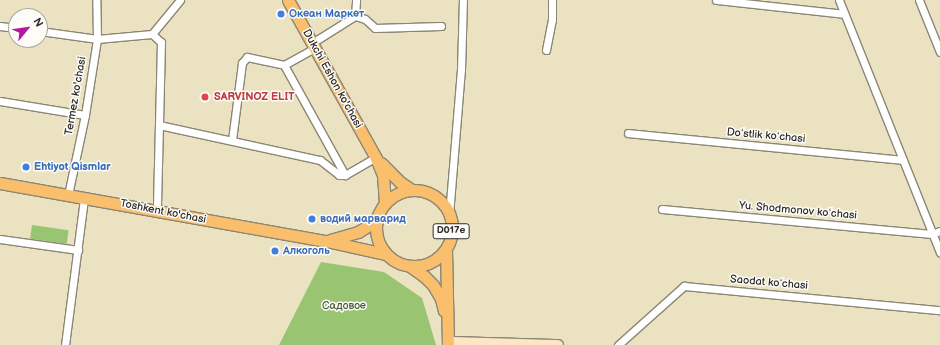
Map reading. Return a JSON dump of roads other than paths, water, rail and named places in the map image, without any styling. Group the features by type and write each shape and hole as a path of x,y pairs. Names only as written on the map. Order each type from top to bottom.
{"main road":[{"name":"Dukchi Eshon ko'chasi","path":"288,0 376,157"},
{"name":"D017e","path":"376,157 391,175 412,190 424,192 434,196 443,204 449,214 452,226 451,238 440,257 431,263 411,267"},
{"name":"D017e","path":"376,157 383,175 386,203"},
{"name":"Toshkent ko'chasi","path":"0,183 326,241 386,254"},
{"path":"326,241 342,238 358,232 378,216 386,203 398,194 412,190"},
{"path":"378,216 376,236 380,246 386,254"},
{"name":"D017e","path":"446,248 448,344"},
{"name":"D017e","path":"386,254 393,260 411,267 433,285 441,299 448,327"}],"street":[{"name":"Termez ko'chasi","path":"68,195 85,115 96,39 96,0"},
{"path":"48,32 96,39 152,34 180,0"},
{"path":"355,16 356,0"},
{"path":"449,214 461,70 463,0"},
{"path":"546,50 552,20 552,0"},
{"path":"716,0 844,14"},
{"path":"839,0 940,253"},
{"path":"919,0 940,52"},
{"path":"232,140 242,62 247,57 284,65 355,16"},
{"path":"355,16 365,19 375,28 441,26"},
{"path":"152,34 161,42 157,211"},
{"path":"284,65 345,175"},
{"path":"0,100 85,115"},
{"path":"159,125 320,160 339,175 345,175 376,157"},
{"name":"Doʻstlik koʻchasi","path":"628,133 903,160"},
{"path":"65,345 84,198"},
{"name":"Yu. Shodmonov koʻchasi","path":"662,209 932,234"},
{"path":"932,234 940,231"},
{"path":"0,240 78,250"},
{"name":"Saodat koʻchasi","path":"618,345 684,286 940,310"},
{"path":"448,344 558,345"}],"place":[{"name":"Океан Маркет","path":"281,14"},
{"name":"SARVINOZ ELIT","path":"205,97"},
{"name":"Ehtiyot Qismlar","path":"26,167"},
{"name":"водий марварид","path":"312,219"},
{"name":"Алкоголь","path":"275,251"}],"park label":[{"name":"Садовое","path":"344,306"}]}
